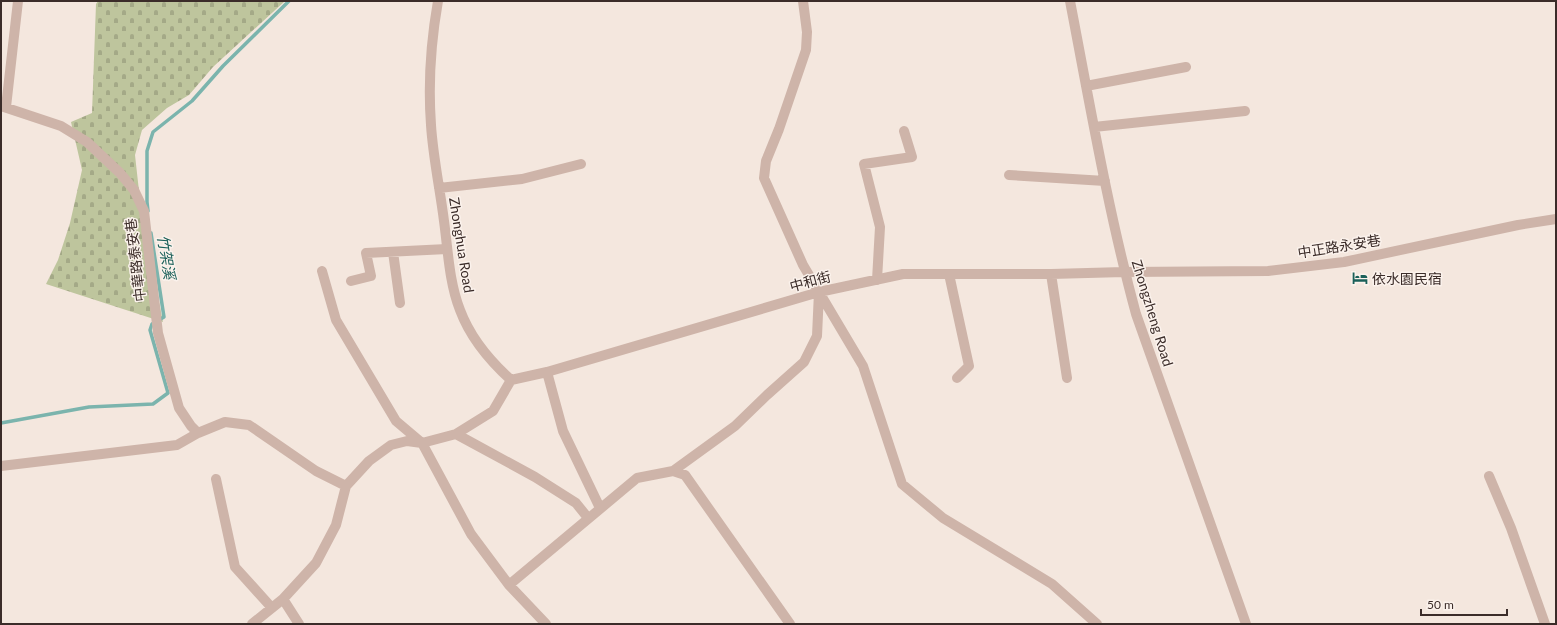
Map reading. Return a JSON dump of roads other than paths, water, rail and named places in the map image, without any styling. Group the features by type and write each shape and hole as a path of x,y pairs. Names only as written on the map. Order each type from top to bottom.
{"street":[{"path":"3,107 18,1"},
{"name":"Zhonghua Road","path":"438,1 434,24 431,74 431,124 446,249 454,291 460,311 472,335 495,365 512,380"},
{"path":"803,1 807,32 806,50 779,129 766,161 764,178 803,265 863,366 902,484 943,518 1052,584 1097,624"},
{"name":"Zhongzheng Road","path":"1070,1 1124,272 1136,314 1246,624"},
{"path":"1086,86 1186,67"},
{"name":"中華路泰安巷","path":"3,107 61,126 87,142 120,173 134,190 144,210 157,327 179,408 191,426 198,433"},
{"path":"1094,127 1245,111"},
{"path":"877,280 880,226 864,164 912,157 904,130"},
{"path":"439,188 522,179 581,164"},
{"path":"1009,175 1105,181"},
{"name":"中正路永安巷","path":"1124,272 1275,270 1344,262 1518,225 1556,219"},
{"path":"351,281 370,276 366,253 446,249"},
{"path":"393,252 400,303"},
{"path":"322,271 336,320 396,421 422,443 471,534 509,584 546,624"},
{"name":"中和街","path":"512,380 547,372 819,292 904,274 1051,274 1124,272"},
{"path":"949,274 969,366 957,378"},
{"path":"1051,274 1067,378"},
{"path":"509,584 637,478 673,471 736,426 767,395 804,362 817,336 819,292"},
{"path":"547,372 563,431 600,508"},
{"path":"252,624 283,599 316,562 336,525 346,486 369,461 391,445 407,441 422,443 456,434 493,411 512,380"},
{"path":"1,466 177,445 198,433 225,422 249,426 316,471 346,486"},
{"path":"456,434 535,476 576,503 588,518"},
{"path":"673,471 686,475 790,624"},
{"path":"1489,476 1511,528 1545,624"},
{"path":"216,479 235,567 272,608"},
{"path":"283,599 300,624"}],"waterway":[{"name":"竹架溪","path":"148,211 147,151 153,132 192,101 223,66 289,1"},
{"name":"竹架溪","path":"1,423 89,407 153,404 168,393 150,330 152,324 164,317 151,233"}],"place":[{"name":"依水園民宿","path":"1360,278"}]}
